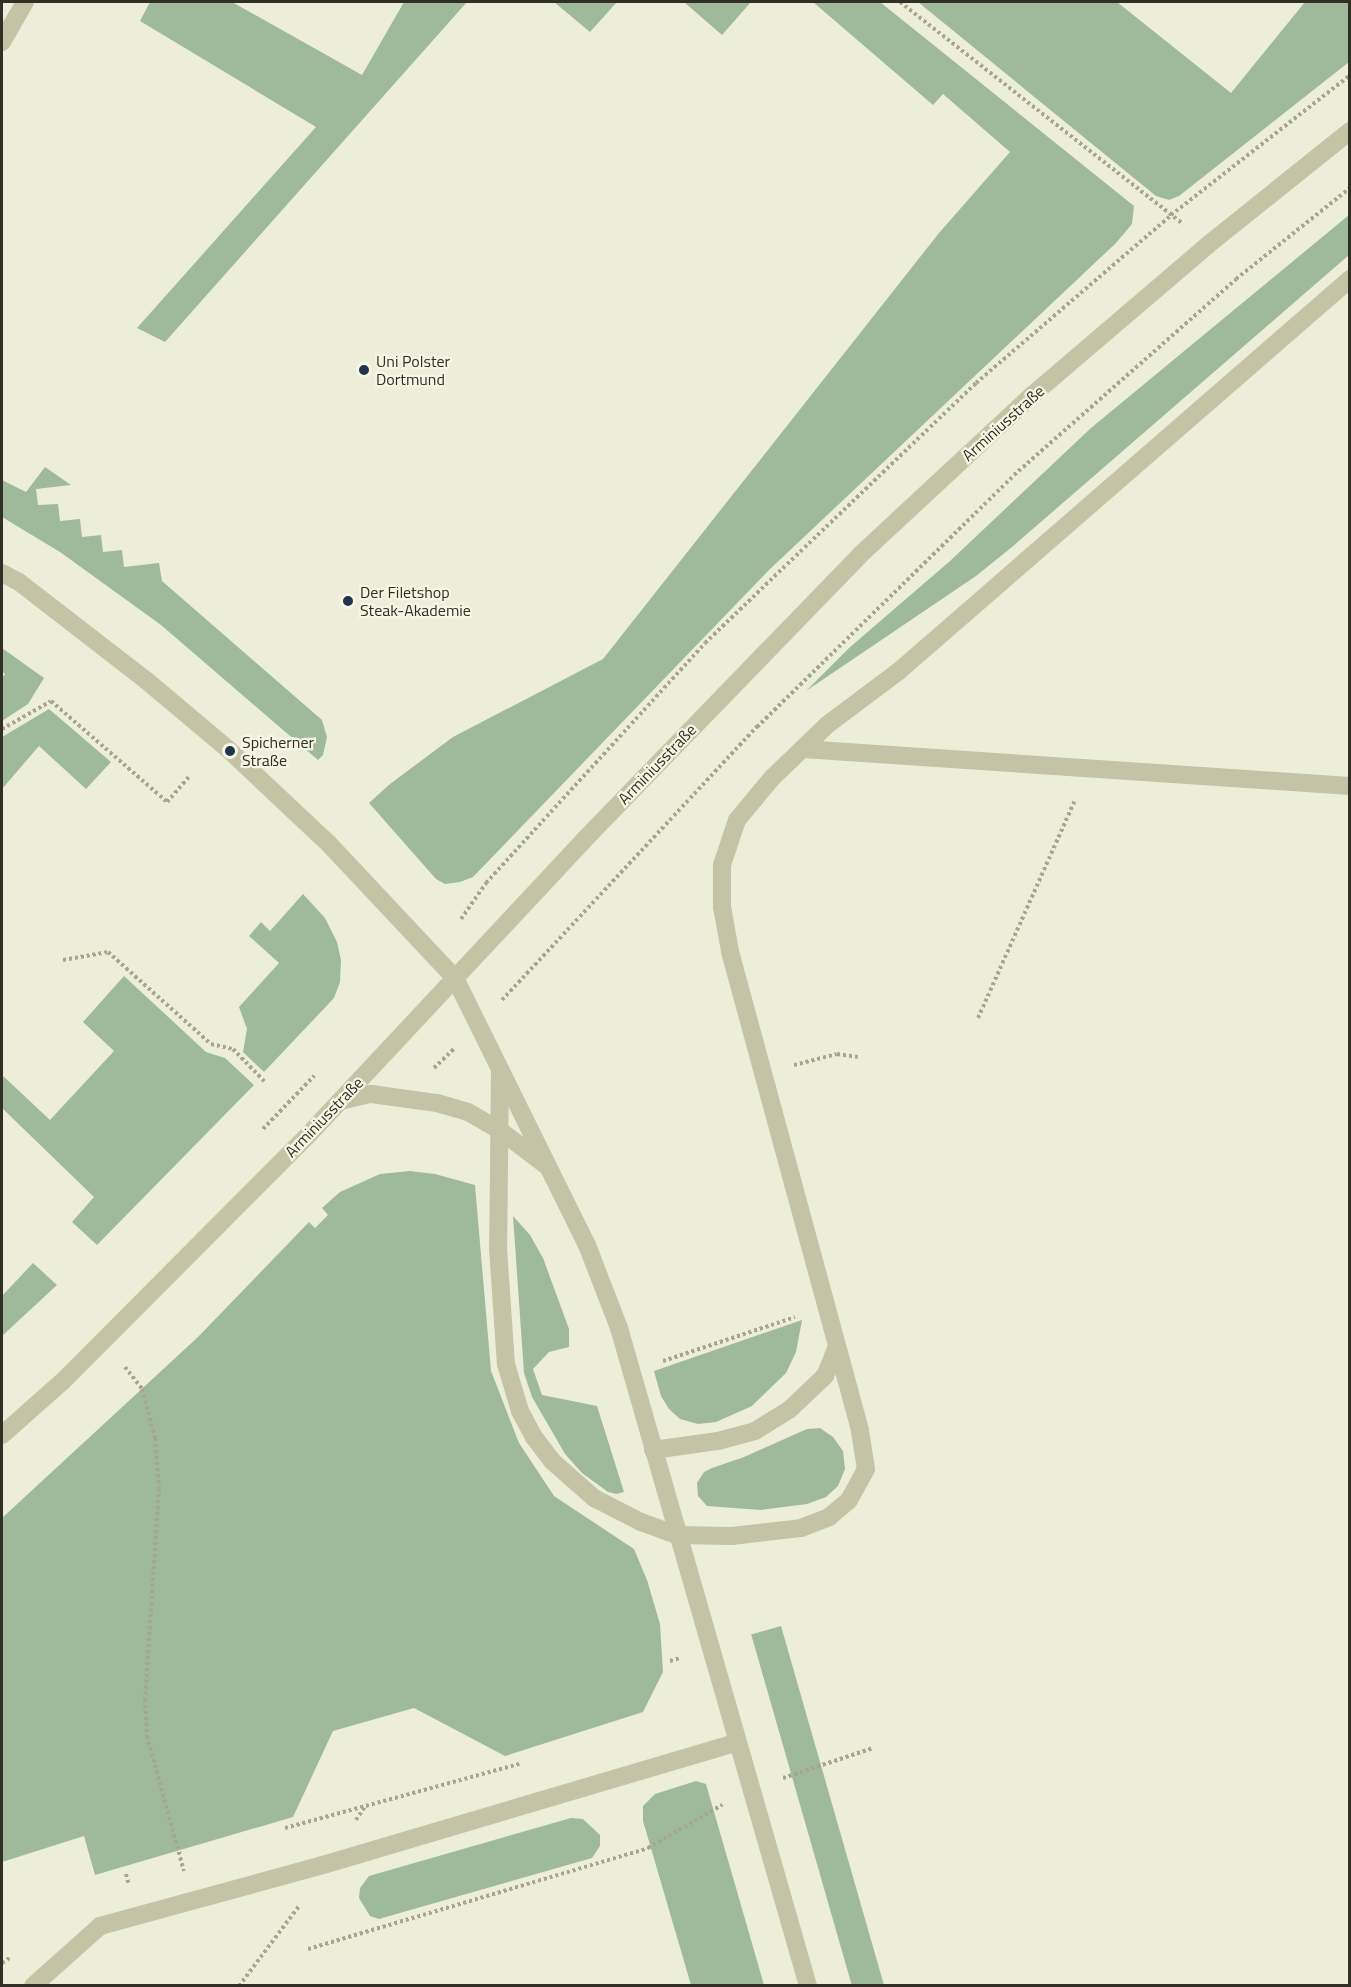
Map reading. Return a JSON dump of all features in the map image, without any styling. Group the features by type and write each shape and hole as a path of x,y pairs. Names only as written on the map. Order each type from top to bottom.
{"street":[{"path":"2,42 25,2"},
{"name":"Arminiusstraße","path":"2,1435 63,1381 340,1101 454,978 860,555 1030,397 1209,244 1350,131"},
{"path":"500,1069 498,1248 506,1364 520,1411 534,1437 552,1461 594,1498 641,1522 677,1535 732,1536 801,1528 829,1517 849,1500 866,1469 860,1430 730,951 722,907 722,865 737,820 772,778 827,725 899,671 1011,576 1350,279"},
{"path":"2,573 19,582 147,681 230,751 329,844 454,978 588,1245 633,1371 677,1535 808,1986"},
{"path":"803,749 1350,786"},
{"path":"340,1101 371,1094 405,1097 468,1112 498,1129 551,1169"},
{"path":"653,1450 718,1441 755,1431 789,1410 825,1376 837,1346"},
{"path":"33,1986 100,1926 334,1862 737,1742"}],"path":[{"path":"900,2 1209,244"},
{"path":"431,954 463,917 486,883 705,643 976,383 1171,214 1350,75"},
{"path":"405,1097 478,1026 757,727 1014,475 1236,279 1350,188"},
{"path":"2,729 51,701 167,802 189,777"},
{"path":"978,1018 1089,768"},
{"path":"63,960 108,951 211,1044 232,1049 264,1081"},
{"path":"763,1073 837,1054 858,1058"},
{"path":"261,1131 318,1072"},
{"path":"633,1371 798,1316"},
{"path":"104,1340 142,1389 155,1437 159,1488 145,1699 147,1736 192,1899"},
{"path":"308,1948 648,1848 750,1788 873,1748"},
{"path":"285,1828 519,1764"},
{"path":"239,1986 293,1916"}],"green space":[{"path":"150,2 232,2 362,75 404,2 467,2 165,342 137,328 316,127 140,21"},
{"path":"554,2 617,2 590,32"},
{"path":"684,2 751,2 722,35"},
{"path":"813,2 880,2 1134,206 1132,224 1116,243 769,570 473,877 445,884 436,879 369,803 390,784 453,737 603,659 939,233 1010,152 943,94 933,105"},
{"path":"918,2 1117,2 1231,93 1305,2 1349,2 1349,62 1179,196 1169,200 1156,196"},
{"path":"1349,215 1349,255 976,576 806,691 849,648 950,561 1091,428"},
{"path":"45,467 71,485 36,489 38,505 58,504 60,521 80,519 82,537 101,535 103,552 122,550 124,567 159,563 162,581 322,720 327,737 323,755 318,760 161,625 60,552 2,517 2,480 26,492"},
{"path":"2,648 44,678 28,704 2,721 2,678 5,674 2,671"},
{"path":"49,709 111,762 86,789 39,746 2,789 2,737"},
{"path":"303,894 325,918 337,942 341,960 340,982 334,998 264,1072 243,1052 247,1029 239,1007 279,963 249,936 261,922 270,931"},
{"path":"124,976 206,1052 225,1058 254,1085 97,1245 72,1222 94,1197 2,1108 2,1075 50,1120 114,1051 83,1022"},
{"path":"410,1171 435,1174 475,1185 491,1371 519,1443 554,1496 634,1549 647,1580 660,1624 663,1672 643,1712 505,1756 414,1708 333,1731 293,1817 95,1875 84,1836 2,1862 2,1518 198,1337 309,1222 315,1228 328,1215 322,1208 340,1192 380,1174"},
{"path":"513,1216 530,1235 543,1258 569,1329 569,1347 549,1352 533,1369 542,1395 597,1406 624,1492 616,1494 608,1492 582,1473 565,1454 532,1397 524,1373"},
{"path":"33,1263 57,1285 2,1336 2,1296"},
{"path":"802,1320 796,1352 786,1373 752,1406 716,1422 698,1424 680,1419 669,1409 661,1396 654,1371"},
{"path":"820,1428 833,1437 843,1451 845,1469 838,1486 826,1497 807,1504 761,1510 707,1506 698,1496 697,1483 704,1472 807,1429"},
{"path":"781,1626 884,1985 852,1986 751,1635"},
{"path":"696,1781 706,1784 764,1985 691,1985 643,1821 643,1806 655,1794"},
{"path":"571,1818 583,1819 600,1835 600,1846 592,1858 379,1919 370,1916 359,1898 360,1888 369,1876"}],"place":[{"name":"Uni Polster Dortmund","path":"364,370"},
{"name":"Der Filetshop Steak-Akademie","path":"348,601"},
{"name":"Spicherner Straße","path":"230,751"}]}
